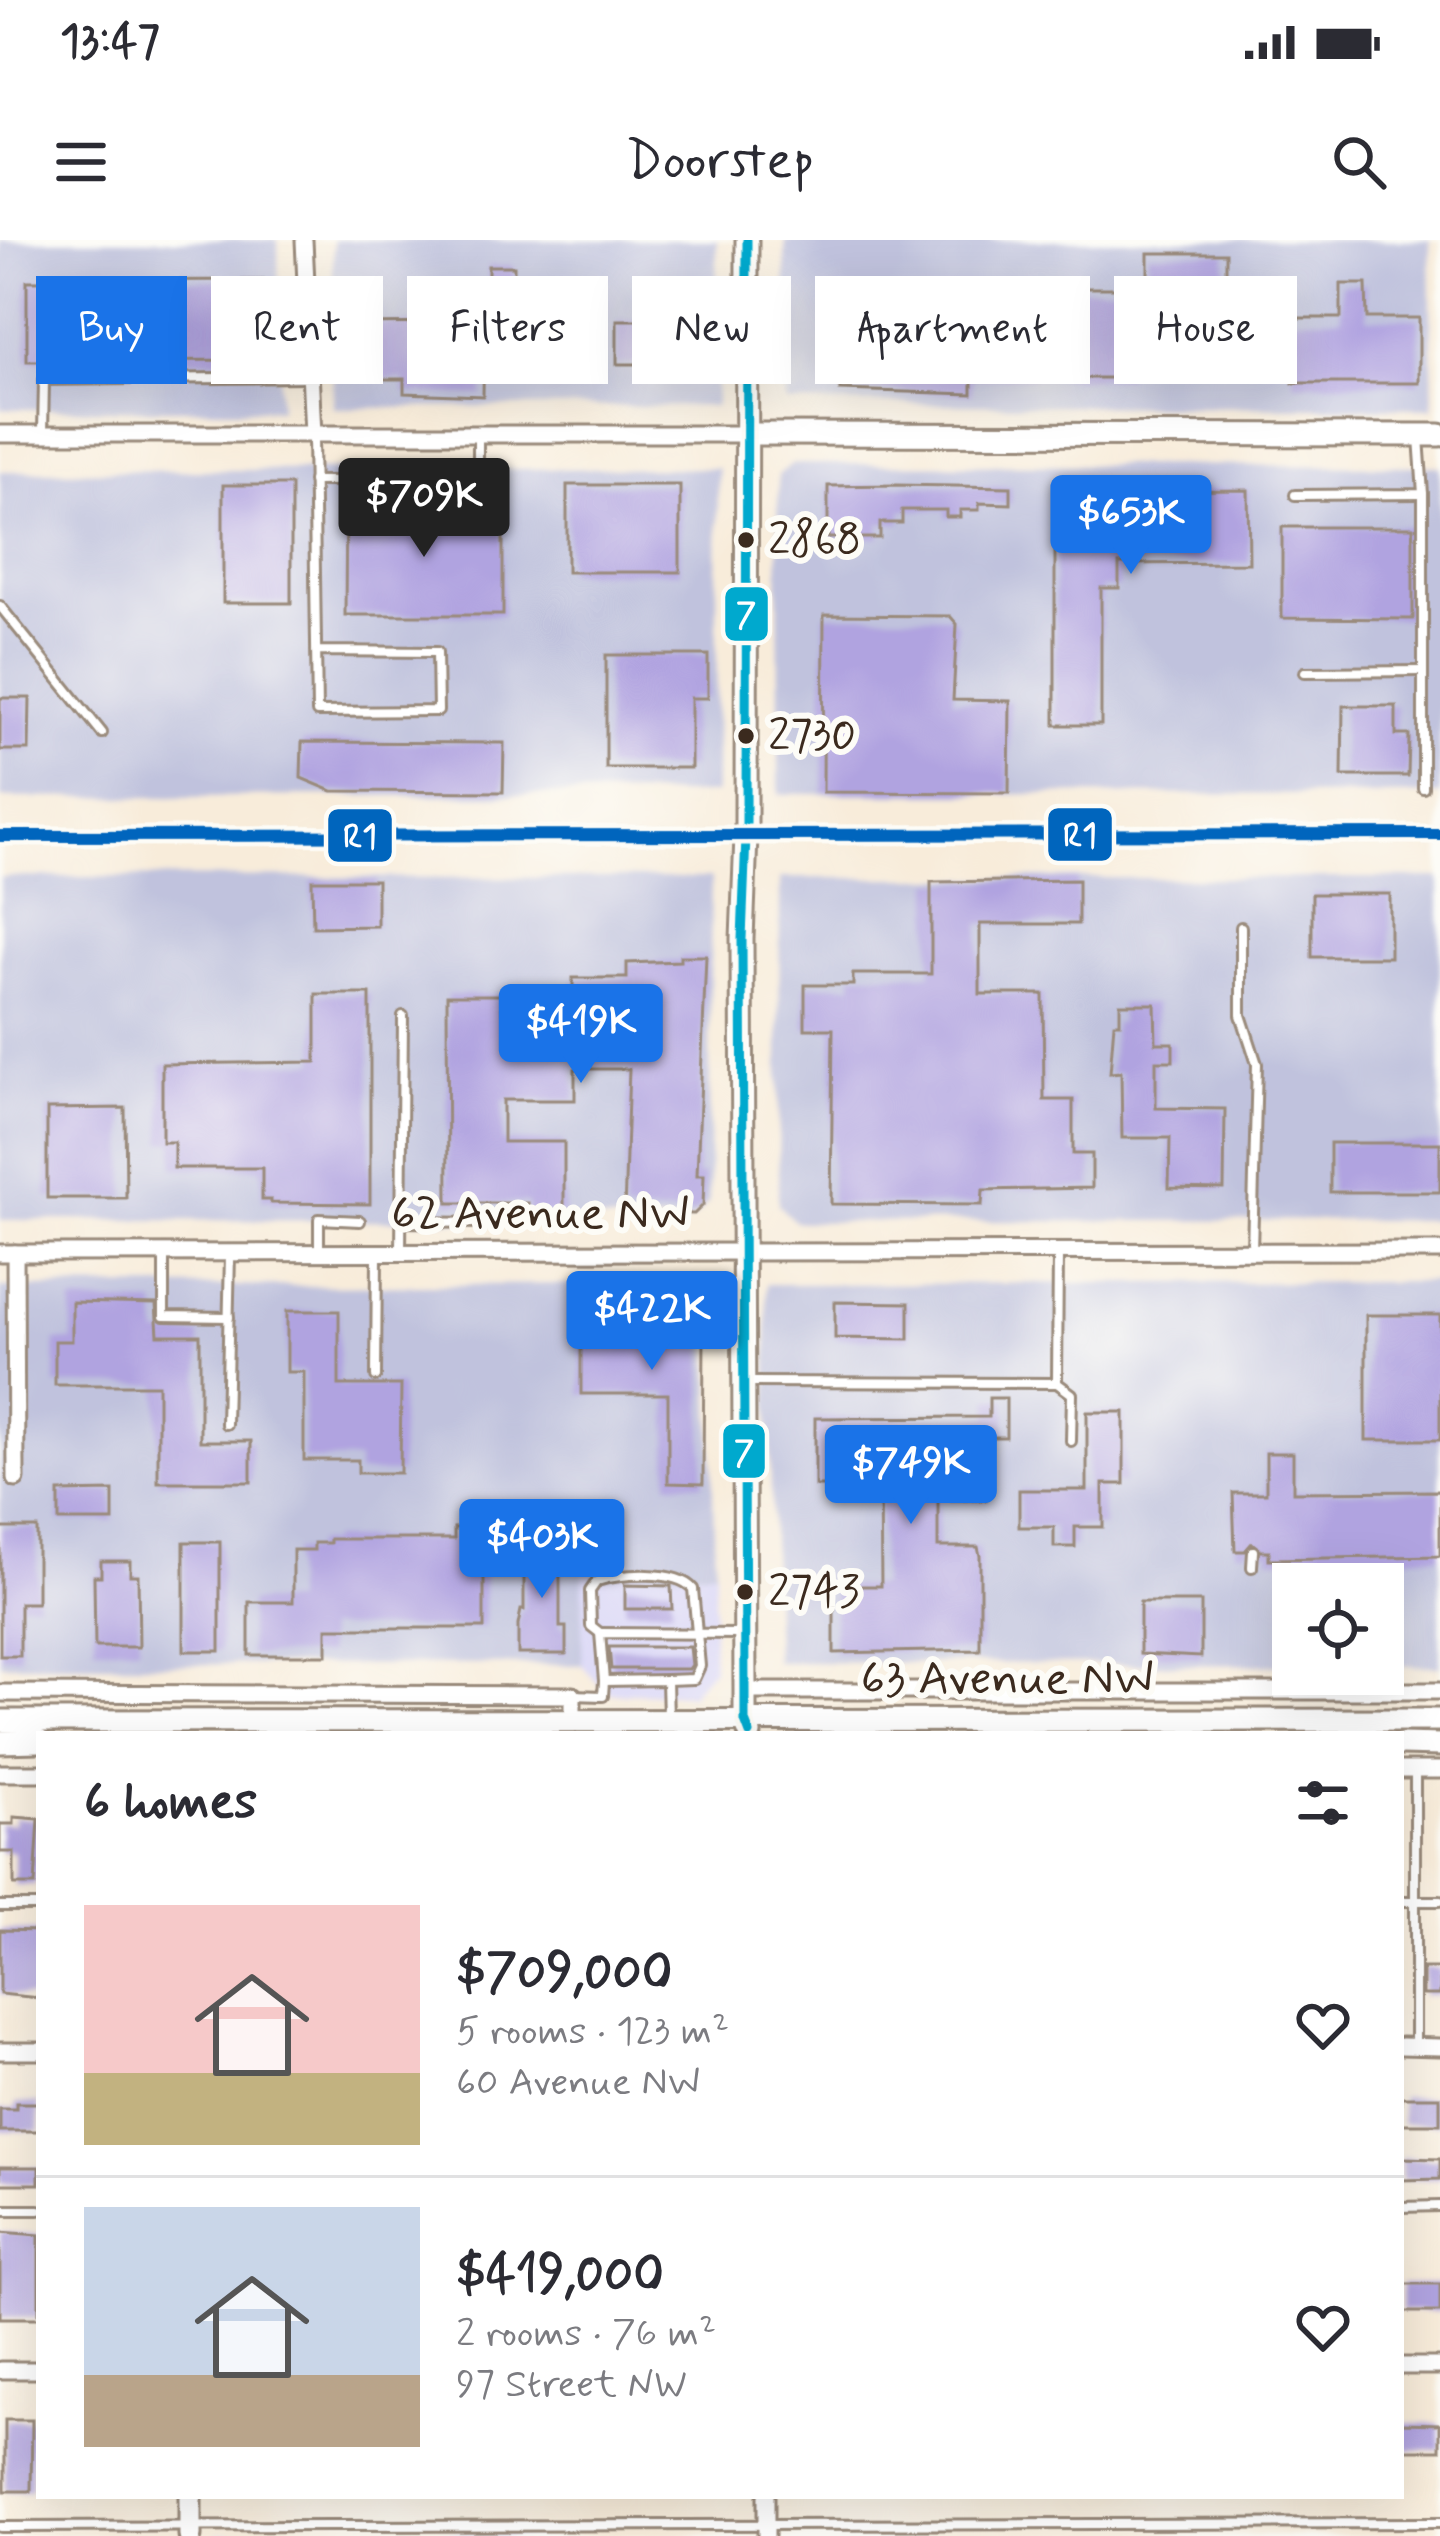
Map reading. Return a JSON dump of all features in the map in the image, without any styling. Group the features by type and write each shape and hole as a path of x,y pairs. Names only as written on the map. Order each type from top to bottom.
{"street":[{"path":"304,240 305,276"},
{"path":"747,240 742,939 748,1727"},
{"path":"309,384 313,435"},
{"path":"0,434 1430,435"},
{"name":"62 Avenue NW","path":"8,1253 1440,1251"},
{"path":"8,1253 16,1479"},
{"name":"63 Avenue NW","path":"745,1691 1440,1691"},
{"path":"0,1693 573,1695 573,1720"},
{"path":"192,1693 193,1728"},
{"name":"63 Avenue NW","path":"0,1721 193,1728 573,1720 748,1727 978,1721 1429,1720"},
{"path":"0,1742 36,1742"},
{"path":"1404,1744 1440,1744"},
{"path":"1408,1770 1440,1770"},
{"path":"0,1773 36,1773"},
{"path":"1408,2047 1440,2047"},
{"path":"0,2051 36,2051"},
{"path":"1404,2366 1440,2366"},
{"path":"0,2371 36,2370"},
{"path":"190,2499 190,2532"},
{"path":"766,2499 766,2530"}],"lane":[{"path":"43,434 44,380 211,378"},
{"path":"314,482 478,481 478,434"},
{"path":"313,435 314,482 316,651 317,712 438,711 437,652 316,651"},
{"path":"1424,788 1423,494 1430,435"},
{"path":"1294,495 1423,494"},
{"path":"0,606 102,733"},
{"path":"1305,672 1423,671"},
{"path":"1241,927 1241,1015 1257,1064 1252,1251"},
{"path":"401,1253 403,1016"},
{"path":"319,1253 319,1220 359,1221"},
{"path":"400,1222 482,1223"},
{"path":"164,1253 164,1316 229,1317"},
{"path":"226,1424 230,1253"},
{"path":"376,1376 377,1253"},
{"path":"1058,1253 1058,1383"},
{"path":"743,1382 1058,1383 1072,1394 1071,1441"},
{"path":"1252,1568 1253,1551"},
{"path":"604,1681 627,1675 694,1679 698,1633 693,1589 686,1581 668,1577 597,1581 590,1591 591,1626 600,1633 676,1632 698,1633 744,1634"},
{"path":"626,1632 626,1647"},
{"path":"650,1632 651,1647"},
{"path":"676,1632 677,1647"},
{"path":"573,1695 603,1696 600,1633"},
{"path":"668,1721 674,1676"},
{"path":"978,1721 979,1691"},
{"path":"1417,1691 1429,1720"},
{"path":"483,1721 484,1692"},
{"path":"1045,1692 1045,1721"},
{"path":"1408,1770 1414,1901 1408,2047"},
{"path":"1404,1901 1440,1901"},
{"path":"0,1906 36,1906"},
{"path":"1404,2206 1440,2206"},
{"path":"0,2210 36,2210"},
{"path":"0,2527 190,2532 1440,2523"}],"shaded area":[{"path":"0,240 278,240 278,276 211,276 211,384 280,384 280,409 0,409"},
{"path":"333,240 717,240 717,276 632,276 632,384 716,384 716,406 333,408 333,384 383,384 383,276 333,276"},
{"path":"785,240 1430,240 1433,408 786,403 786,384 791,384 791,276 785,276"},
{"path":"792,464 1440,466 1440,795 779,794 778,475"},
{"path":"718,468 716,794 0,798 0,471"},
{"path":"0,877 711,878 709,1202 691,1221 0,1220"},
{"path":"780,878 1440,878 1440,1220 795,1222 778,1205"},
{"path":"1440,1282 1440,1666 1404,1666 1404,1563 1272,1563 1272,1665 775,1662 766,1284"},
{"path":"708,1283 715,1571 583,1574 582,1665 0,1664 0,1288"},
{"path":"715,1571 712,1669 690,1694 607,1693 582,1665 582,1573"},
{"path":"537,2531 538,2536 220,2536 220,2533"}],"building":[{"path":"1148,253 1226,253 1226,276 1148,276"},
{"path":"488,266 514,266 514,276 488,276"},
{"path":"187,280 211,280 211,360 187,360"},
{"path":"27,281 36,281 36,361 27,361"},
{"path":"1341,284 1366,284 1367,318 1419,318 1419,383 1297,383 1297,318 1341,318"},
{"path":"1090,288 1114,288 1114,378 1090,378"},
{"path":"617,320 632,320 632,364 617,364"},
{"path":"383,324 407,324 407,384 483,384 483,396 404,393 404,379 383,379"},
{"path":"840,384 972,384 972,394 840,390"},
{"path":"223,485 291,485 291,603 223,603"},
{"path":"567,485 680,485 680,572 567,572"},
{"path":"828,486 1011,487 1011,504 979,503 979,510 960,510 960,517 946,517 946,510 902,510 902,523 880,523 880,538 828,538"},
{"path":"1248,490 1249,563 1119,564 1119,588 1101,588 1101,725 1055,725 1055,531 1100,531 1100,517 1144,517 1143,491"},
{"path":"346,504 503,505 503,615 345,615"},
{"path":"1282,527 1413,527 1413,619 1282,618"},
{"path":"824,615 950,616 957,624 953,700 1010,701 1009,793 823,792"},
{"path":"606,655 708,655 708,698 691,698 691,768 606,768"},
{"path":"0,698 30,698 29,750 0,750"},
{"path":"1343,706 1396,706 1396,735 1409,735 1408,776 1342,776"},
{"path":"302,742 504,743 503,792 332,791 301,778"},
{"path":"312,880 377,880 377,926 313,927"},
{"path":"1078,880 1078,924 980,924 980,994 1043,994 1044,1100 1073,1100 1073,1154 1092,1154 1092,1188 983,1190 982,1205 831,1204 833,1029 805,1029 805,985 853,985 853,974 931,974 931,882"},
{"path":"1312,894 1390,894 1390,957 1312,957"},
{"path":"680,956 706,956 697,1175 704,1175 703,1205 694,1214 624,1212 629,1069 575,1069 575,1100 503,1100 503,1142 564,1142 564,1213 528,1213 528,1203 448,1203 447,995 502,995 502,1012 560,1012 560,995 573,995 573,978 627,978 627,963 680,961"},
{"path":"316,994 370,994 370,1204 271,1203 262,1200 262,1168 174,1168 174,1142 162,1142 162,1064 316,1062"},
{"path":"1120,1004 1155,1004 1156,1043 1173,1043 1173,1061 1156,1061 1156,1108 1225,1109 1224,1189 1169,1188 1170,1138 1122,1138 1121,1072 1110,1073"},
{"path":"125,1108 126,1198 47,1198 47,1109"},
{"path":"1330,1143 1440,1143 1440,1192 1330,1192"},
{"path":"72,1302 156,1304 158,1335 200,1335 200,1441 251,1441 251,1482 158,1482 158,1385 55,1385 55,1341 72,1341"},
{"path":"835,1302 909,1303 909,1339 835,1338"},
{"path":"581,1310 698,1310 698,1332 704,1332 703,1484 668,1483 668,1394 581,1394"},
{"path":"287,1311 339,1311 339,1385 401,1385 400,1473 358,1473 358,1460 304,1460 304,1372 287,1372"},
{"path":"1366,1315 1440,1315 1440,1440 1366,1440"},
{"path":"989,1398 1006,1398 1006,1437 989,1437 986,1500 938,1500 938,1547 978,1547 980,1650 834,1653 834,1586 881,1586 880,1486 815,1486 815,1418 989,1417"},
{"path":"1087,1412 1124,1412 1124,1484 1103,1484 1103,1527 1075,1527 1075,1547 1054,1547 1054,1527 1019,1527 1019,1490 1087,1490"},
{"path":"1266,1453 1293,1453 1293,1492 1440,1491 1440,1556 1269,1559 1269,1551 1252,1543 1245,1551 1235,1551 1233,1493 1266,1493"},
{"path":"113,1491 113,1521 59,1521 59,1492"},
{"path":"476,1527 476,1539 484,1539 484,1628 327,1628 327,1655 249,1655 249,1602 293,1602 293,1550 314,1550 314,1543 330,1543 330,1539 454,1539 454,1528"},
{"path":"0,1528 37,1528 37,1603 20,1603 20,1656 0,1656"},
{"path":"524,1541 560,1541 560,1627 566,1627 566,1654 518,1654 518,1625 524,1610"},
{"path":"184,1542 220,1542 220,1651 184,1651"},
{"path":"101,1561 130,1561 130,1575 138,1575 139,1647 95,1647 94,1576 101,1576"},
{"path":"625,1585 671,1586 672,1609 625,1609"},
{"path":"1140,1602 1201,1602 1201,1657 1140,1654"},
{"path":"609,1647 690,1647 692,1665 689,1669 611,1669"},
{"path":"14,1817 36,1819 35,1885 14,1885 14,1852 0,1852 0,1824 14,1824"},
{"path":"0,1930 36,1931 36,1998 0,1994"},
{"path":"1423,1968 1440,1968 1440,1995 1423,1995"},
{"path":"1404,2097 1440,2097 1440,2124 1404,2124"},
{"path":"16,2103 36,2103 36,2131 0,2131 0,2109 16,2109"},
{"path":"1404,2158 1440,2159 1440,2179 1404,2180"},
{"path":"0,2167 36,2167 36,2184 0,2184"},
{"path":"0,2232 36,2235 36,2318 0,2318"},
{"path":"1404,2284 1440,2284 1440,2312 1404,2312"},
{"path":"5,2420 32,2420 31,2491 5,2491"},
{"path":"1404,2423 1440,2424 1440,2450 1404,2450"}],"transit line":[{"name":"7","path":"747,240 742,939 745,1721 749,1731"},
{"name":"R1","path":"0,836 1440,834"}],"place":[{"name":"2868","path":"746,540"},
{"name":"2730","path":"746,736"},
{"name":"2743","path":"745,1592"}]}
